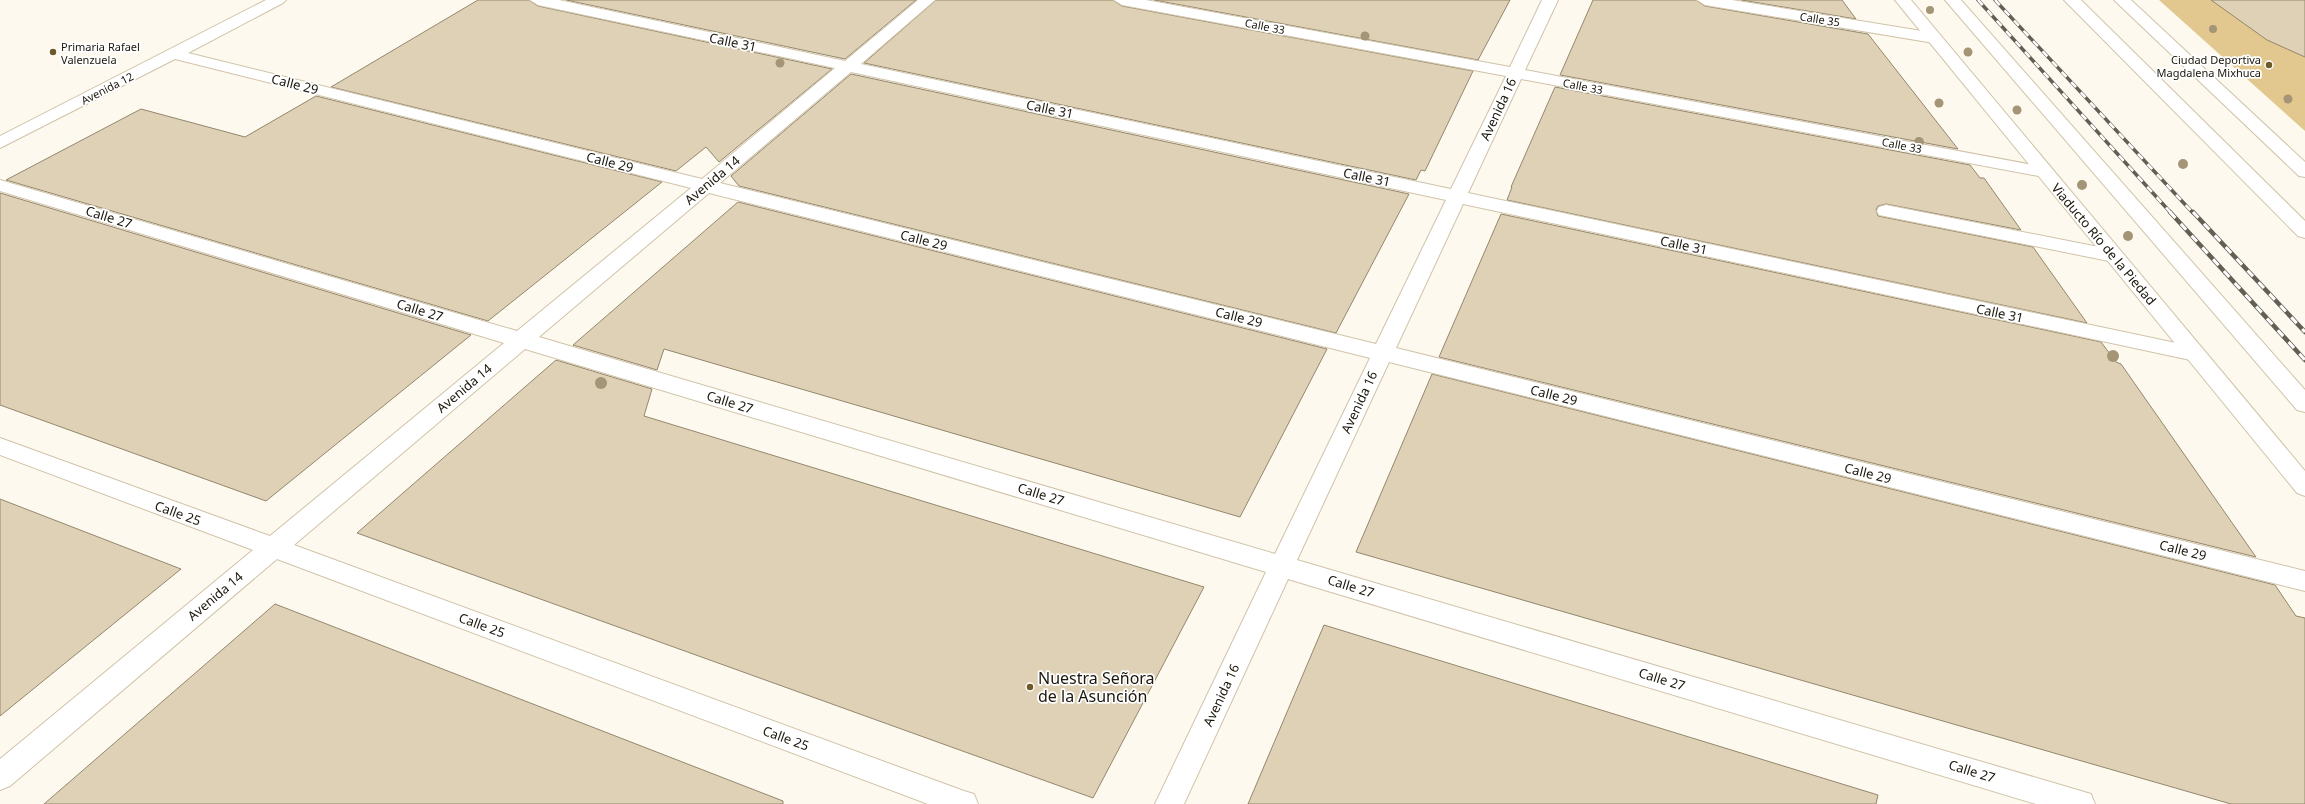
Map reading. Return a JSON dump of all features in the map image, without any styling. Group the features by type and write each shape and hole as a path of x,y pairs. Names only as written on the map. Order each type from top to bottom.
{"street":[{"name":"Avenida 12","path":"0,143 278,0"},
{"name":"Calle 31","path":"538,0 2195,354"},
{"name":"Avenida 14","path":"0,777 927,0"},
{"name":"Calle 33","path":"1122,0 2044,172"},
{"name":"Avenida 16","path":"1169,804 1550,0"},
{"name":"Calle 35","path":"1705,0 1934,38"},
{"name":"Viaducto Río de la Piedad","path":"1903,0 2305,487"},
{"path":"1954,0 2305,404"},
{"path":"2072,0 2305,232"},
{"path":"2122,0 2305,172"},
{"name":"Calle 29","path":"173,54 2305,581"},
{"name":"Calle 27","path":"0,185 2082,804"},
{"path":"1886,210 2114,256"},
{"name":"Calle 25","path":"0,446 964,804"}],"shaded area":[{"name":"Ciudad Deportiva Magdalena Mixhuca","path":"2159,0 2305,0 2305,131"}],"building":[{"path":"478,0 529,0 538,6 832,69 719,162 706,147 676,171 331,87"},
{"path":"566,0 916,0 845,59"},
{"path":"936,0 1113,0 1122,6 1473,71 1425,171 1421,170 1416,180 864,63"},
{"path":"1154,0 1510,0 1478,60"},
{"path":"1593,0 1696,0 1705,6 1868,34 1958,149 1560,75"},
{"path":"1741,0 1842,0 1856,19"},
{"path":"2211,0 2305,0 2305,57 2267,40"},
{"path":"851,74 1409,194 1336,333 739,186 731,176"},
{"path":"1555,87 1970,165 1980,178 1984,178 2021,230 1886,204 1878,206 1876,210 1878,216 2033,247 2087,323 1507,200 1511,187"},
{"path":"316,96 662,182 488,321 6,180 141,109 245,137"},
{"path":"0,193 471,335 266,501 0,405"},
{"path":"738,202 1327,349 1240,517 664,349 657,370 573,345"},
{"path":"1501,214 2101,342 2116,362 2121,364 2256,557 1439,357"},
{"path":"556,360 652,389 644,416 1204,587 1093,798 357,533"},
{"path":"1432,374 2275,585 2296,616 2305,618 2305,804 2231,804 1356,552"},
{"path":"0,499 181,569 0,716"},
{"path":"275,604 783,801 783,804 44,804"},
{"path":"1324,625 1878,795 1876,804 1248,804"}],"railway":[{"path":"1978,0 2171,213"},
{"path":"1995,0 2193,213"},
{"path":"2170,212 2305,360"},
{"path":"2193,212 2305,332"}],"place":[{"name":"Primaria Rafael Valenzuela","path":"53,52"},
{"name":"Ciudad Deportiva Magdalena Mixhuca","path":"2269,65"},
{"name":"Nuestra Señora de la Asunción","path":"1030,687"}]}
